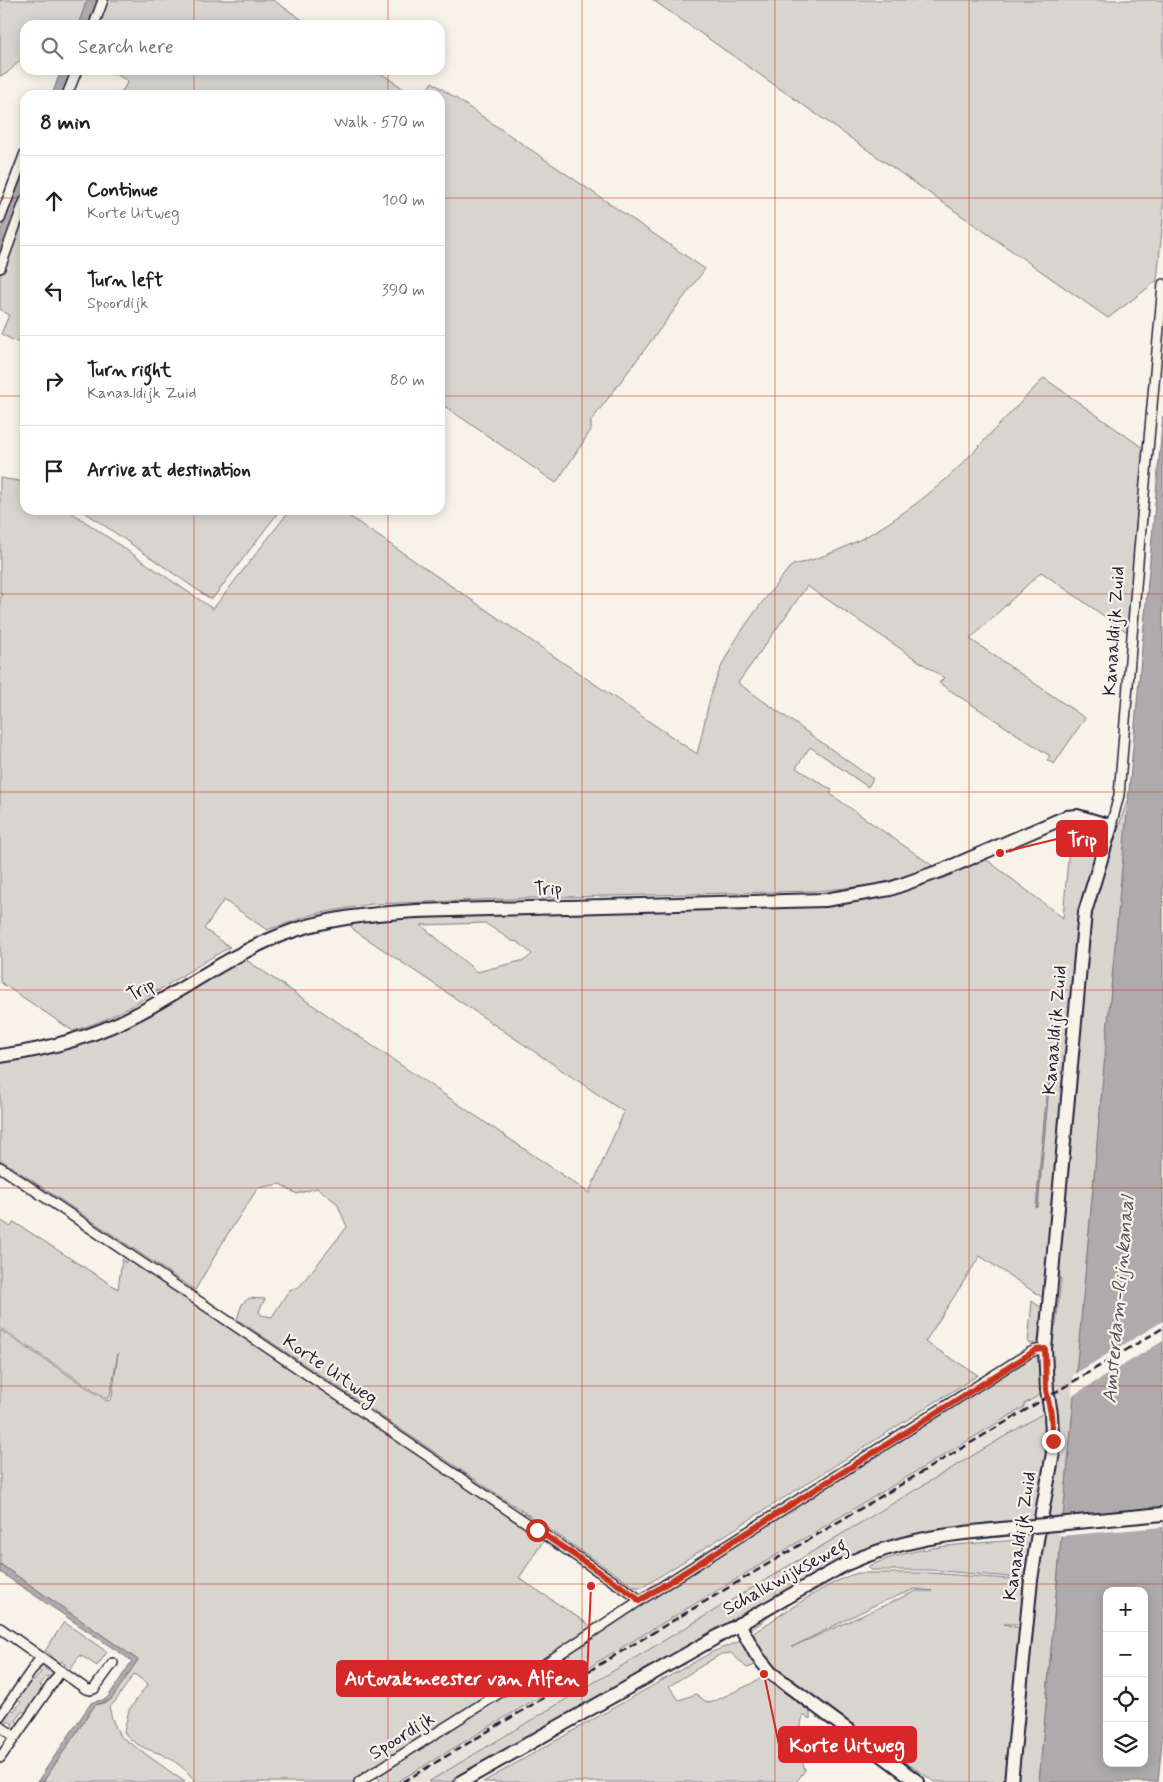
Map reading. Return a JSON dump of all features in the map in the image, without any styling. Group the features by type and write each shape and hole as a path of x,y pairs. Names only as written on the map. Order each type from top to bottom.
{"street":[{"path":"96,20 102,0"},
{"path":"69,90 75,75"},
{"path":"0,219 20,166"},
{"path":"0,268 20,214"},
{"name":"Kanaaldijk Zuid","path":"1011,1782 1036,1540 1053,1452 1051,1414 1046,1390 1045,1349 1085,912 1119,795 1163,284"},
{"name":"Trip","path":"0,1056 30,1052 91,1035 141,1012 249,950 281,935 334,920 379,913 416,911 825,900 890,889 943,870 1066,817 1077,816 1111,826"},
{"name":"Korte Uitweg","path":"0,1167 635,1596 639,1601"},
{"name":"Spoordijk","path":"359,1782 1029,1353 1045,1349"},
{"name":"Schalkwijkseweg","path":"461,1782 844,1565 874,1552 934,1536 1163,1514"},
{"path":"740,1624 757,1656 771,1673 918,1782"},
{"path":"0,1628 86,1690 90,1690 98,1685 113,1663"},
{"path":"0,1716 41,1657"},
{"path":"0,1758 61,1671"},
{"path":"0,1726 15,1737"}],"shaded area":[{"path":"0,0 87,0 80,20 20,20 20,61 6,74 0,76"},
{"path":"107,0 273,0 303,20 99,20"},
{"path":"653,0 1163,0 1163,219 1157,281 1108,318"},
{"path":"118,75 383,75 406,90 123,90 128,81"},
{"path":"432,82 444,90 427,90"},
{"path":"445,91 705,269 591,421 591,430 556,483 445,406"},
{"path":"20,225 20,344 1,334 9,315 0,309 0,277"},
{"path":"1044,378 1143,448 1127,632 1041,572 970,639 1085,718 1054,764 1047,760 1050,756 939,683 944,678 807,586 738,683 873,779 868,787 810,747 796,768 832,790 830,794 933,866 907,876 873,885 817,891 371,904 315,914 267,930 224,900 204,929 230,947 115,1015 73,1031 0,982 0,598 2,594 0,593 0,478 20,481 20,515 75,515 213,609 286,515 347,515 697,754 717,677 731,647 789,568 793,565 835,552 874,532 911,507 958,468"},
{"path":"89,515 276,515 213,598 209,598"},
{"path":"1129,795 1039,1782 1015,1782 1040,1546 1052,1492 1051,1329 1056,1325 1061,1278 1056,1272 1059,1232 1065,1211 1091,921 1093,907"},
{"path":"1071,823 1088,825 1095,832 1097,842 1093,866 1082,900 1077,939 1054,1188 1046,1300 980,1256 925,1342 978,1375 643,1587 635,1587 237,1319 242,1304 249,1298 265,1299 259,1311 261,1315 272,1317 289,1290 299,1287 347,1227 337,1203 317,1188 297,1194 280,1184 258,1188 227,1235 195,1290 0,1159 0,1059 73,1045 242,957 589,1193 624,1112 354,930 348,922 369,918 816,904 983,857 1063,918","holes":["485,923 512,941 518,942 532,954 525,960 477,972 421,925"]},
{"path":"0,1220 11,1227 14,1222 118,1289 122,1260 125,1263 129,1257 132,1257 285,1365 544,1540 519,1578 594,1628 387,1762 384,1761 368,1771 367,1774 355,1782 195,1782 189,1773 176,1762 136,1743 124,1732 129,1710 148,1684 134,1674 114,1703 109,1707 120,1736 185,1782 43,1782 95,1705 108,1702 138,1660 0,1564 0,1330 107,1401 112,1397 118,1353 110,1396 107,1399 0,1328"},
{"path":"1032,1301 1045,1310 1043,1339 1035,1346 1028,1343"},
{"path":"1163,1321 1163,1341 1011,1434 428,1782 397,1782 1024,1407 1024,1404"},
{"path":"1037,1354 1041,1356 1043,1393 1024,1404 1024,1407 397,1782 380,1782 377,1774 1025,1358"},
{"path":"1047,1411 1047,1456 1028,1575 1021,1578 932,1570 871,1570 869,1568 869,1566 887,1559 924,1550 961,1544 1018,1540 1023,1524 918,1534 873,1546 453,1782 428,1782"},
{"path":"1012,1533 1012,1536 936,1543 890,1554 847,1571 778,1610 750,1631 749,1629 753,1622 846,1569 920,1543"},
{"path":"931,1573 1021,1580 1026,1583 1022,1621 1019,1624 1004,1624 1019,1628 1021,1632 1004,1782 935,1782 812,1700 771,1668 751,1637 752,1634 807,1598 854,1574","holes":["915,1589 932,1591 916,1591 792,1647 877,1604"]},
{"path":"64,1622 107,1652 97,1666 80,1655 69,1671 63,1667 65,1664 61,1661 59,1665 45,1651"},
{"path":"743,1640 756,1663 753,1666 747,1668 731,1653 721,1654 669,1686 679,1700 696,1694 710,1703 751,1684 763,1676 810,1712 810,1719 803,1715 800,1729 800,1750 805,1770 796,1782 483,1782 712,1652"},
{"path":"41,1663 48,1664 45,1669 49,1671 52,1667 55,1674 52,1679 47,1676 40,1685 45,1689 28,1715 22,1711 16,1721 21,1725 15,1731 10,1728 13,1724 8,1721 5,1726 2,1718 9,1708 14,1711 21,1702 16,1698 30,1678 34,1681 41,1672 36,1668"}],"water":[{"path":"87,0 97,0 90,20 80,20"},
{"path":"59,75 69,75 64,90 54,90"},
{"path":"20,182 20,203 0,255 0,232"},
{"name":"Amsterdam-Rijnkanaal","path":"1163,416 1163,1731 1158,1782 1039,1782"},
{"path":"1052,1055 1038,1207 1036,1208 1050,1056"},
{"path":"0,1564 138,1660 111,1700 95,1705 43,1782 37,1782 91,1703 108,1697 132,1661 0,1572"}],"pier":[{"path":"1163,1321 1163,1341 1072,1396 1073,1375"},
{"path":"1163,1507 1163,1527 1059,1536 1061,1516"}],"railway":[{"path":"403,1782 1163,1328"}],"place":[{"name":"Trip","path":"1000,853"},
{"name":"Autovakmeester van Alfen","path":"591,1586"},
{"name":"Korte Uitweg","path":"764,1674"}],"route":[{"path":"537,1530 635,1596 639,1601 1036,1350 1045,1349 1046,1390 1051,1414 1053,1441"}]}
